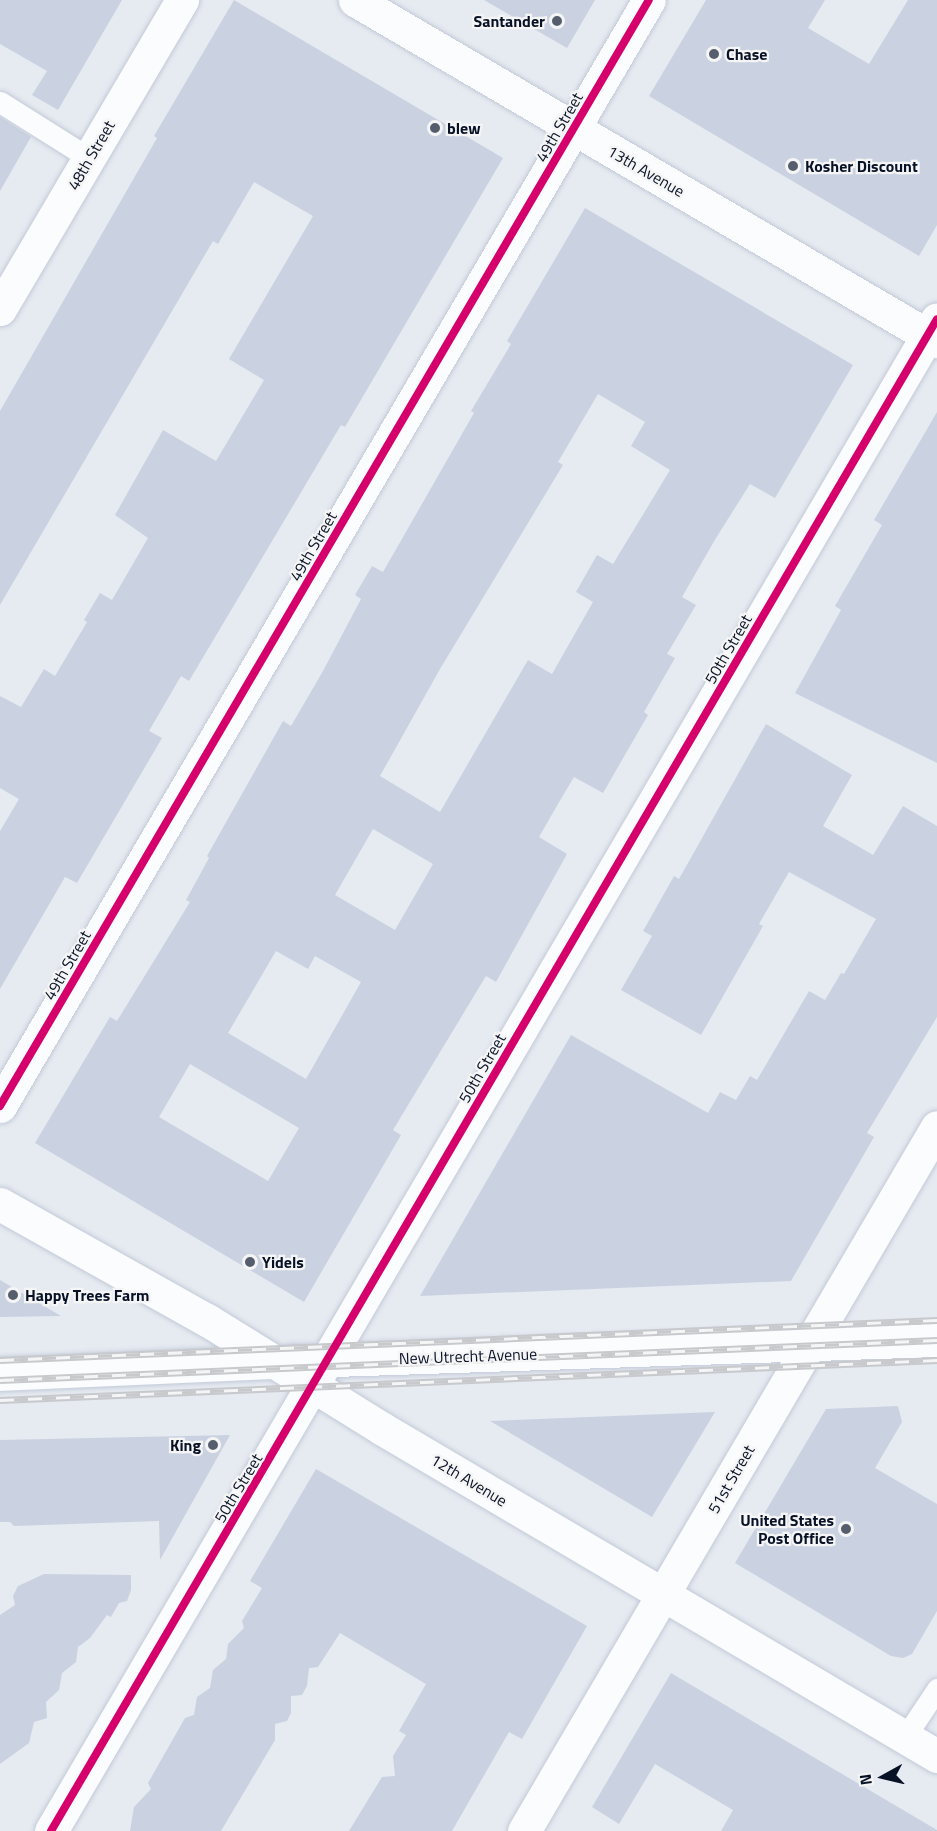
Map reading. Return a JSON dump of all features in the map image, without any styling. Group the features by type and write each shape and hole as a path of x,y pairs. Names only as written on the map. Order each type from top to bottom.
{"street":[{"name":"48th Street","path":"0,309 182,0"},
{"name":"13th Avenue","path":"355,0 574,129 934,332"},
{"name":"49th Street","path":"0,1106 649,0"},
{"name":"50th Street","path":"51,1831 934,332"},
{"name":"51st Street","path":"524,1831 937,1127"},
{"path":"0,1204 207,1320 273,1362"},
{"name":"New Utrecht Avenue","path":"0,1374 273,1362 319,1373 937,1340"},
{"name":"12th Avenue","path":"319,1373 663,1595 937,1756"}],"lane":[{"path":"0,102 89,158"},
{"path":"905,1737 937,1689"}],"building":[{"path":"0,0 122,0 58,110 32,95 47,71 0,44"},
{"path":"234,0 503,158 345,427 341,425 189,681 181,676 149,731 162,738 77,883 65,877 0,989 0,831 19,799 0,788 0,696 21,707 44,669 55,676 87,622 84,620 100,593 112,600 148,538 115,515 163,430 216,461 264,380 229,359 313,216 254,182 218,244 213,241 0,605 0,411 157,138 154,136"},
{"path":"484,0 595,0 567,48"},
{"path":"706,0 825,0 808,28 869,64 908,0 937,0 937,225 919,256 649,96"},
{"path":"0,117 31,137 0,191"},
{"path":"585,208 853,365 775,498 750,484 716,538 682,597 696,605 667,654 675,658 644,712 648,715 603,793 574,777 558,804 539,837 567,854 496,982 486,976 393,1130 401,1135 304,1302 35,1143 110,1017 117,1021 190,902 186,900 209,858 207,856 283,721 291,726 323,671 361,599 355,595 372,566 383,572 474,413 471,411 511,344 507,341","holes":["598,394 645,422 631,446 670,470 613,564 597,555 576,592 593,602 552,674 528,660 440,812 380,776 440,669 563,465 558,462","373,829 433,864 395,930 335,895","276,951 308,969 315,956 361,982 306,1079 228,1033","190,1064 299,1128 268,1181 159,1117"]},
{"path":"937,412 937,763 795,693 841,610 835,606 882,525 874,520"},
{"path":"766,724 852,775 823,826 873,855 903,806 937,826 937,1017 867,1133 874,1137 791,1281 420,1296 571,1035 708,1113 720,1092 736,1100 750,1076 757,1080 809,991 825,1000 841,973 844,974 876,919 789,872 759,924 763,926 701,1035 621,990 652,936 643,931 674,876 679,879"},
{"name":"Happy Trees Farm","path":"0,1280 61,1316 0,1317"},
{"name":"United States Post Office","path":"898,1406 902,1422 875,1468 937,1504 937,1611 912,1654 903,1658 891,1656 735,1563 826,1409"},
{"path":"715,1412 652,1517 490,1421"},
{"path":"230,1435 160,1560 159,1521 14,1526 10,1522 0,1522 0,1440"},
{"path":"316,1469 587,1626 522,1739 509,1732 452,1831 349,1831 382,1777 395,1776 393,1756 406,1735 399,1731 426,1684 340,1633 318,1667 309,1668 307,1686 302,1695 291,1696 291,1713 287,1721 275,1724 275,1740 221,1831 130,1831 134,1807 151,1789 148,1783 185,1718 194,1715 197,1697 210,1688 213,1670 226,1659 228,1644 244,1628 242,1621 262,1588 250,1581"},
{"path":"44,1574 131,1575 131,1590 127,1601 119,1603 111,1617 107,1615 90,1638 78,1647 76,1662 62,1673 59,1690 46,1702 47,1718 34,1722 29,1743 0,1764 0,1615 15,1605 13,1596 18,1586"},
{"path":"671,1673 937,1831 721,1831 733,1810 655,1764 619,1824 592,1807"}],"railway":[{"path":"0,1360 937,1320"},
{"path":"0,1380 937,1340"},
{"path":"0,1400 937,1360"}],"cycle path":[{"path":"0,1106 649,0"},
{"path":"51,1831 937,319"}],"place":[{"name":"Santander","path":"557,21"},
{"name":"Chase","path":"714,54"},
{"name":"blew","path":"435,128"},
{"name":"Kosher Discount","path":"793,166"},
{"name":"Yidels","path":"250,1262"},
{"name":"Happy Trees Farm","path":"13,1295"},
{"name":"King","path":"213,1445"},
{"name":"United States Post Office","path":"846,1529"}]}
